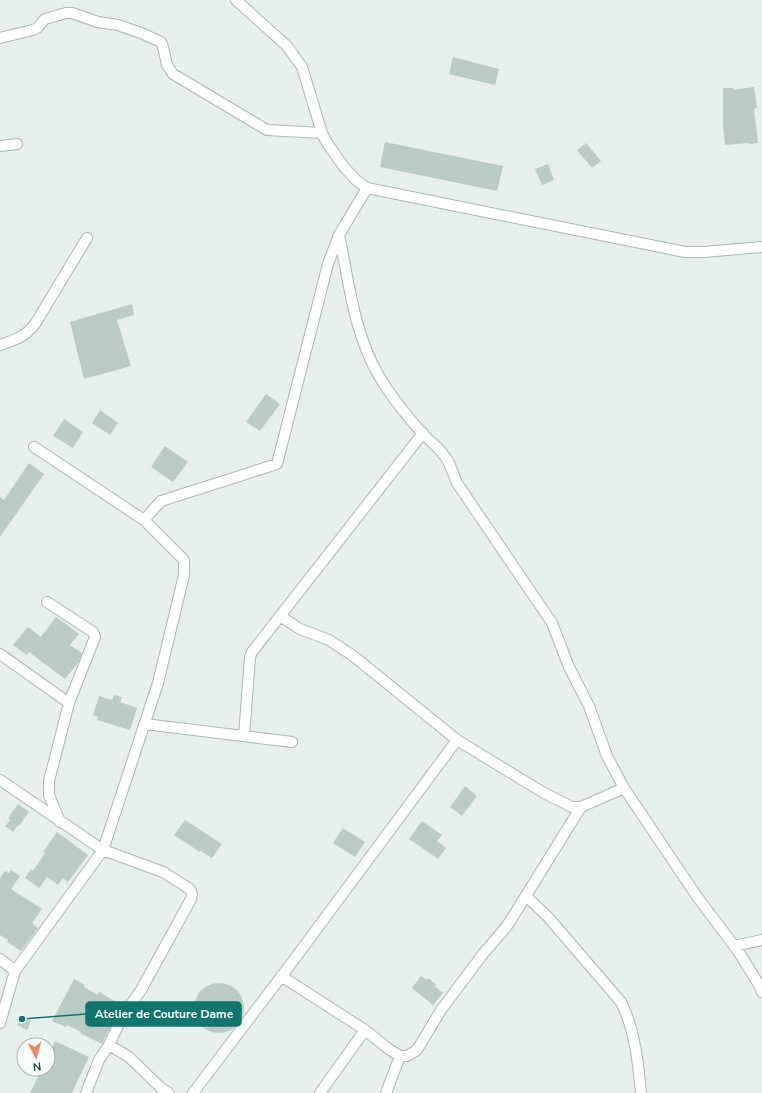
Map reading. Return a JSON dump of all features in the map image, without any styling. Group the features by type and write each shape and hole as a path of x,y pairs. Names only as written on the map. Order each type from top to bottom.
{"street":[{"path":"236,0 287,46 302,67 326,144 356,180 367,188 685,252 704,252 762,247"},
{"path":"0,38 33,30 37,28 45,19 66,13 72,13 98,22 118,25 161,42 167,66 173,74 267,130 322,133"},
{"path":"0,146 17,144"},
{"path":"144,520 161,501 277,464 328,264 339,235 367,188"},
{"path":"339,235 357,322 364,346 379,376 401,407 446,458 457,483 552,622 569,667 589,706 607,756 624,788 698,898 734,946 758,983 762,992"},
{"path":"0,345 15,340 28,333 87,238"},
{"path":"244,736 250,657 252,652 423,433"},
{"path":"0,1023 15,972 103,850 158,683 184,575 184,560 144,520 34,447"},
{"path":"47,602 94,632 96,637 69,703 48,781 49,795 60,822"},
{"path":"280,616 300,629 329,640 352,655 457,740 544,793 572,807 581,808 624,788"},
{"path":"0,654 69,703"},
{"path":"145,724 292,742"},
{"path":"193,1093 457,740"},
{"path":"0,780 103,850 163,872 190,890 192,894 191,899 172,936 142,990 122,1017 100,1060 86,1093"},
{"path":"281,976 365,1030 390,1050 400,1056 408,1056 417,1050 441,1010 483,954 507,926 581,808"},
{"path":"526,896 548,918 621,1002 629,1017 638,1060 641,1093"},
{"path":"734,946 762,940"},
{"path":"0,959 15,972"},
{"path":"320,1093 365,1030"},
{"path":"109,1045 129,1057 160,1088 169,1093"},
{"path":"386,1093 400,1056"}],"building":[{"path":"453,57 499,69 495,85 449,74"},
{"path":"754,87 757,108 754,109 758,143 725,145 723,126 723,88 733,88 733,90"},
{"path":"385,142 503,166 497,191 380,167"},
{"path":"586,143 601,161 592,168 577,150"},
{"path":"548,164 554,180 542,185 535,169"},
{"path":"132,304 134,315 117,320 131,366 84,379 70,322"},
{"path":"266,394 280,404 260,431 246,422"},
{"path":"100,410 118,423 110,435 92,423"},
{"path":"64,419 83,432 73,448 53,436"},
{"path":"165,446 188,462 173,482 151,467"},
{"path":"29,463 44,474 0,537 0,497 4,500"},
{"path":"56,617 79,634 70,645 82,653 78,663 65,679 29,652 27,655 13,645 28,627 41,637"},
{"path":"114,695 122,697 120,702 137,708 130,730 97,720 98,717 93,715 99,696 112,700"},
{"path":"465,786 477,796 462,816 450,807"},
{"path":"18,804 29,812 13,832 5,826 10,820 8,818"},
{"path":"185,820 222,844 212,858 174,835"},
{"path":"422,821 442,835 437,841 446,848 438,859 409,839"},
{"path":"343,828 365,842 355,857 333,843"},
{"path":"57,832 88,855 68,882 63,878 58,885 47,877 39,888 25,878 31,869 33,871 45,853 43,852"},
{"path":"11,870 20,876 11,889 42,909 32,923 38,928 21,951 7,942 8,940 0,935 0,878 5,871 9,873"},
{"path":"421,976 427,980 428,978 436,984 435,986 443,993 433,1005 412,988"},
{"path":"74,979 98,995 99,992 122,1005 102,1044 67,1025 66,1027 52,1021"},
{"path":"214,983 224,983 237,990 244,1003 244,1013 237,1026 224,1033 214,1033 205,1029 198,1022 194,1013 194,1003 198,994 205,987"},
{"path":"21,1017 31,1021 27,1030 17,1025"},
{"path":"56,1041 89,1057 72,1093 30,1093 38,1077 56,1077"}],"place":[{"name":"Atelier de Couture Dame","path":"22,1019"}]}
